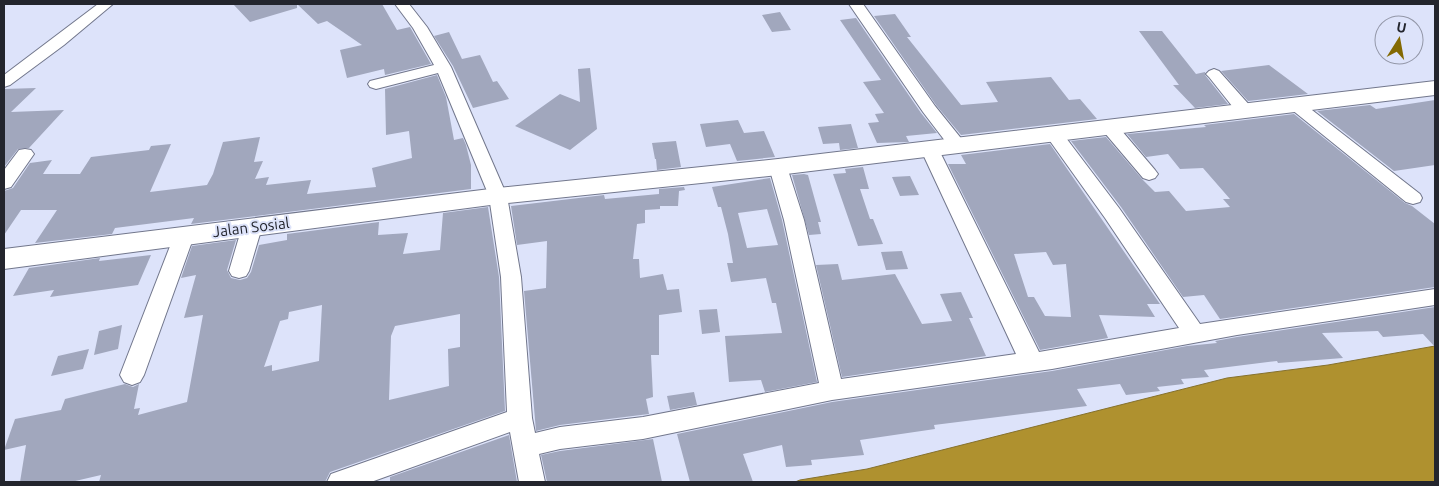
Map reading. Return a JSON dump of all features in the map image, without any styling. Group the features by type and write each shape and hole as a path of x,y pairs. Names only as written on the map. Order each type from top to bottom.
{"street":[{"path":"4,82 59,42 106,4"},
{"path":"402,4 420,27 443,67 498,196 511,277 520,418 532,482"},
{"path":"856,4 913,82 929,109 958,146"},
{"path":"376,84 443,67"},
{"path":"1214,74 1246,112"},
{"name":"Jalan Sosial","path":"4,259 498,196 778,168 1435,88"},
{"path":"1297,106 1413,198"},
{"path":"1110,128 1149,174"},
{"path":"1054,134 1195,334"},
{"path":"930,150 1028,353 1027,362"},
{"path":"4,183 25,154"},
{"path":"778,168 794,220 832,390"},
{"path":"239,271 252,227"},
{"path":"132,375 184,236"},
{"path":"525,446 560,438 649,427 832,390 1052,360 1195,334 1435,297"},
{"path":"340,482 520,418"}],"shaded area":[{"path":"1435,346 1435,482 795,482 867,469 1227,378 1328,365"}],"building":[{"path":"233,4 297,4 297,8 250,22"},
{"path":"297,4 382,4 397,30 410,27 431,64 385,75 384,69 347,78 340,50 362,45 327,21 318,24"},
{"path":"780,12 791,30 772,32 762,15"},
{"path":"895,14 911,37 907,37 961,105 998,102 986,82 1051,77 1069,100 1080,99 1097,119 961,135 936,105 874,16"},
{"path":"856,18 921,113 937,133 906,136 909,142 877,143 868,123 879,122 875,114 884,113 863,82 881,80 840,20"},
{"path":"1139,31 1162,31 1196,74 1205,72 1205,75 1228,104 1195,108 1173,85 1179,85"},
{"path":"449,32 462,59 480,55 493,82 497,81 509,99 473,108 453,66 434,36"},
{"path":"1269,65 1308,94 1248,101 1221,71"},
{"path":"590,68 597,129 570,150 515,126 560,94 580,102 578,69"},
{"path":"437,75 446,97 454,140 463,138 466,145 471,165 471,189 191,224 194,218 115,228 112,234 35,243 57,210 21,210 4,235 4,191 13,188 30,163 52,160 43,174 80,174 91,157 149,150 151,146 171,144 150,192 207,185 213,174 223,142 260,137 254,162 263,161 255,179 269,177 266,185 311,180 307,194 376,187 372,168 412,158 409,131 386,135 385,89"},
{"path":"36,88 11,112 64,110 29,148 18,149 4,167 4,89"},
{"path":"1435,100 1435,165 1394,171 1317,111 1370,105 1376,109"},
{"path":"1294,114 1405,203 1412,206 1435,224 1435,287 1220,319 1204,295 1183,297 1121,207 1071,141 1106,137 1155,192 1169,191 1186,211 1230,207 1223,199 1230,199 1203,168 1180,169 1168,154 1146,157 1127,134 1206,127 1204,125"},
{"path":"738,120 744,133 764,131 775,157 737,161 730,144 706,147 700,124"},
{"path":"851,124 858,148 840,150 839,143 823,144 818,127"},
{"path":"676,141 681,167 657,170 652,143"},
{"path":"1050,144 1160,304 1147,304 1155,317 1099,315 1108,338 1040,350 948,164 966,164 961,155","holes":["1046,252 1053,265 1066,264 1071,317 1045,316 1034,297 1028,297 1014,254"]},
{"path":"863,167 869,189 860,189 870,219 873,219 883,244 858,246 833,174 846,173 845,169"},
{"path":"792,175 808,175 821,222 818,222 821,234 809,235"},
{"path":"910,176 919,195 900,196 892,177"},
{"path":"770,178 782,220 817,382 765,392 761,380 729,382 725,336 782,333 776,303 772,303 766,278 731,282 727,263 733,263 728,234 721,207 718,207 712,187","holes":["767,209 778,245 747,248 738,213"]},
{"path":"684,187 685,190 679,191 678,206 660,206 660,209 645,210 645,223 637,224 633,259 639,259 640,278 663,274 667,290 679,289 682,312 659,315 659,355 651,355 653,397 646,399 649,414 560,425 536,431 524,291 546,288 547,241 517,245 511,206 604,195 605,199 659,194 659,189"},
{"path":"488,207 499,277 505,411 330,472 325,482 99,482 101,475 71,482 20,482 26,445 4,450 15,419 61,410 65,399 125,384 133,387 139,384 134,409 140,408 138,415 187,402 203,315 184,318 196,275 181,278 192,246 236,240 227,270 231,278 240,280 247,278 251,272 259,245 287,240 287,234 379,222 378,235 408,233 403,254 440,250 443,213","holes":["322,305 319,361 272,371 272,365 264,367 280,321 288,319 289,312","460,314 460,347 448,349 449,386 389,400 391,336 395,326"]},
{"path":"902,251 908,269 886,270 881,252"},
{"path":"151,255 138,285 50,297 54,290 13,296 29,268 100,258 99,261"},
{"path":"838,264 842,280 895,274 922,324 952,321 940,294 961,292 973,318 969,318 986,356 842,377 816,265"},
{"path":"1435,307 1435,347 1423,334 1383,337 1378,331 1322,333 1343,358 1278,363 1277,361 1204,370 1209,377 1181,379 1184,384 1157,387 1160,391 1126,395 1120,384 1077,389 1087,406 934,425 935,429 860,440 864,455 811,460 812,465 786,467 782,445 743,454 753,482 690,482 677,434 832,402 1052,371 1187,346 1217,343 1215,341 1237,337"},
{"path":"717,309 720,332 702,334 699,310"},
{"path":"122,325 118,349 94,355 99,331"},
{"path":"89,349 83,369 51,376 58,356"},
{"path":"694,392 697,405 670,410 667,396"},
{"path":"509,435 517,482 390,482 390,477"},
{"path":"653,439 662,482 547,482 541,455"}]}
